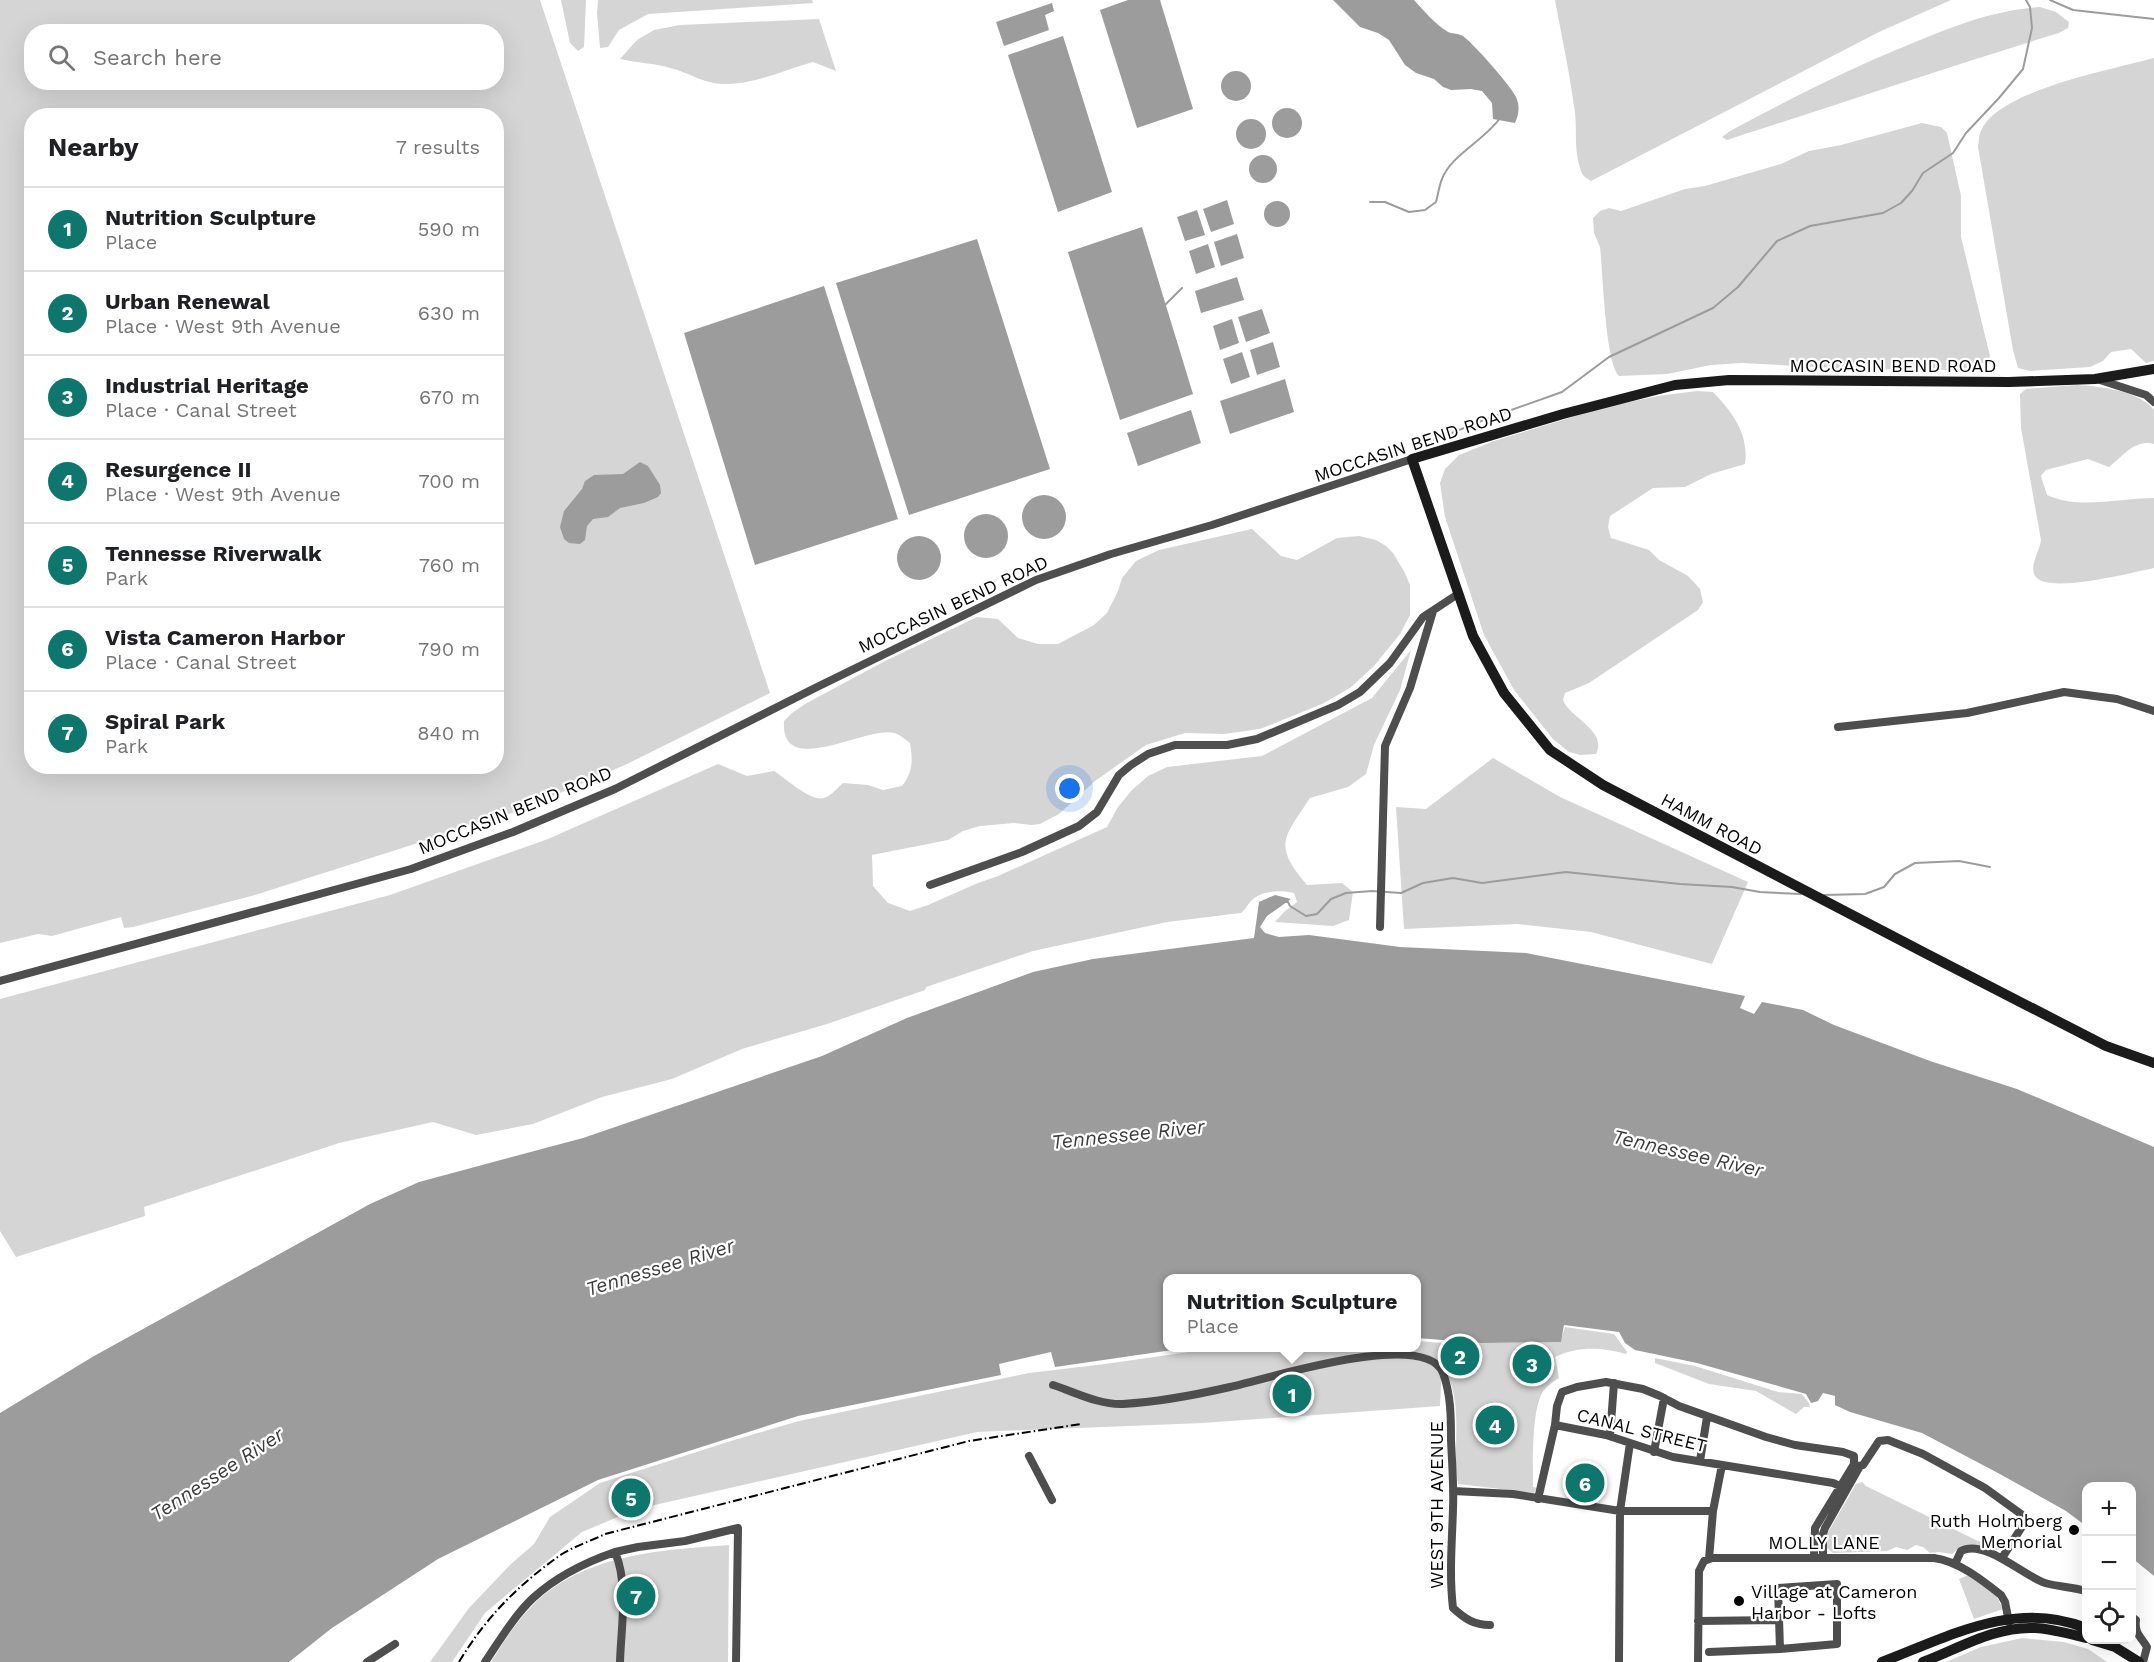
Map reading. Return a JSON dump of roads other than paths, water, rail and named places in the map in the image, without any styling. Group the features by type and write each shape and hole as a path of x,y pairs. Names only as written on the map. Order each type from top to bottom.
{"main road":[{"name":"MOCCASIN BEND ROAD","path":"1412,459 1585,408 1675,385 1729,380 2009,382 2095,379 2154,369"},
{"name":"HAMM ROAD","path":"1412,459 1473,636 1504,693 1550,750 1603,785 1904,943 2106,1046 2154,1063"},
{"path":"1923,1662 2010,1624 2036,1617 2059,1619 2082,1627"},
{"path":"1882,1662 1973,1626 1995,1620 2082,1637"},
{"path":"2105,1644 2142,1662"},
{"path":"2118,1644 2132,1652 2142,1662"}],"street":[{"path":"2095,379 2146,395 2154,402"},
{"name":"MOCCASIN BEND ROAD","path":"0,981 411,869 513,832 615,789 1036,580 1111,554 1233,519 1412,459"},
{"path":"930,885 1022,852 1079,826 1097,812 1119,775 1148,754 1175,745 1227,745 1257,739 1338,705 1360,692 1390,663 1423,617 1458,594"},
{"path":"1380,927 1384,746 1410,688 1434,609"},
{"path":"1838,727 1968,713 2064,693 2117,699 2154,711"},
{"name":"WEST 9TH AVENUE","path":"1053,1385 1097,1401 1119,1404 1230,1387 1319,1364 1371,1355 1412,1356 1432,1360 1442,1370 1450,1395 1453,1491 1450,1587 1453,1608 1468,1621 1490,1625"},
{"path":"1538,1499 1555,1425 1557,1406 1562,1392 1606,1382 1644,1390 1678,1407 1766,1437 1795,1445 1843,1452 1854,1456 1860,1464"},
{"path":"1610,1436 1614,1383"},
{"path":"1654,1452 1664,1398"},
{"path":"1700,1461 1707,1417"},
{"name":"CANAL STREET","path":"1555,1425 1610,1436 1673,1457 1840,1486"},
{"path":"1818,1557 1815,1528 1840,1486 1876,1442 1888,1440 1923,1454 1985,1488 2019,1512 2023,1518 2022,1527 2002,1558"},
{"path":"1619,1662 1620,1511 1630,1443"},
{"path":"1029,1456 1052,1500"},
{"path":"1818,1557 1825,1528 1860,1464"},
{"name":"CANAL STREET","path":"1710,1559 1713,1511 1722,1465"},
{"path":"1453,1491 1504,1494 1620,1511 1713,1511"},
{"path":"485,1662 532,1599 580,1566 615,1552 685,1542 738,1528 736,1662"},
{"path":"1955,1564 1961,1551 1973,1548 2002,1558 2044,1583 2082,1590"},
{"path":"615,1552 620,1563 622,1594 620,1662"},
{"name":"MOLLY LANE","path":"1710,1559 1934,1558 1955,1564 2001,1595 2006,1602 2010,1624"},
{"path":"1698,1662 1699,1571 1704,1561 1710,1559"},
{"path":"1709,1652 1780,1649 1838,1644 1837,1584 1778,1587 1780,1649"},
{"path":"1698,1621 1779,1620"},
{"path":"2136,1629 2138,1636 2147,1647 2142,1662"},
{"path":"367,1662 395,1644"}],"water":[{"path":"1128,0 1160,0 1193,109 1137,128 1100,10"},
{"path":"1333,0 1414,0 1443,29 1466,38 1499,74 1517,100 1518,110 1515,123 1493,119 1492,103 1482,91 1451,90 1443,87 1434,79 1416,73 1405,65 1389,40 1378,33 1360,27"},
{"path":"1052,3 1054,11 1045,15 1049,30 1004,46 996,22"},
{"path":"1063,36 1112,192 1058,212 1008,55"},
{"path":"1236,71 1247,75 1251,86 1247,97 1236,101 1225,97 1221,86 1225,75"},
{"path":"1287,108 1298,112 1302,123 1298,134 1287,138 1276,134 1272,123 1276,112"},
{"path":"1251,119 1262,123 1266,134 1262,145 1251,149 1240,145 1236,134 1240,123"},
{"path":"1263,155 1273,159 1277,169 1273,179 1263,183 1253,179 1249,169 1253,159"},
{"path":"1227,200 1234,224 1211,232 1203,209"},
{"path":"1277,201 1286,205 1290,214 1286,223 1277,227 1268,223 1264,214 1268,205"},
{"path":"1197,210 1205,235 1185,241 1177,217"},
{"path":"1142,227 1193,394 1120,420 1068,252"},
{"path":"1237,234 1244,258 1221,266 1214,242"},
{"path":"977,239 1050,469 909,515 836,283"},
{"path":"1208,244 1215,267 1196,274 1189,251"},
{"path":"1237,277 1244,300 1201,313 1195,291"},
{"path":"824,286 898,519 755,565 684,333"},
{"path":"1262,309 1270,333 1246,342 1238,317"},
{"path":"1232,319 1239,343 1220,350 1213,326"},
{"path":"1273,342 1280,367 1257,375 1250,350"},
{"path":"1242,352 1250,377 1231,384 1223,359"},
{"path":"1285,379 1294,412 1230,434 1220,401"},
{"path":"1191,410 1201,443 1138,466 1127,433"},
{"path":"640,462 648,466 660,485 661,493 658,497 644,503 620,508 608,517 593,519 587,526 585,540 580,544 569,543 564,539 560,527 564,511 582,489 585,481 594,475 623,474"},
{"path":"1044,495 1059,502 1066,517 1059,532 1044,539 1029,532 1022,517 1029,502"},
{"path":"986,514 1001,521 1008,536 1001,551 986,558 971,551 964,536 971,521"},
{"path":"919,536 935,542 941,558 935,574 919,580 903,574 897,558 903,542"},
{"name":"Tennessee River","path":"1275,895 1291,899 1267,916 1260,927 1265,933 1279,937 1309,935 1400,947 1526,953 1745,996 1740,1008 1754,1014 1762,1002 1803,1010 1834,1025 1930,1061 2017,1089 2154,1147 2154,1576 2136,1561 2136,1482 2082,1482 2082,1523 2066,1511 1922,1433 1850,1412 1835,1405 1835,1396 1823,1393 1818,1401 1811,1403 1806,1394 1697,1363 1635,1350 1625,1343 1619,1332 1564,1325 1561,1342 1481,1343 1421,1338 1421,1274 1163,1274 1163,1351 1055,1367 1051,1352 999,1364 1001,1375 798,1416 598,1480 438,1559 332,1628 289,1662 0,1662 0,1413 94,1356 370,1204 419,1182 583,1138 822,1056 907,1018 1033,972 1093,959 1254,938 1259,902"}],"waterway":[{"path":"1432,441 1562,392 1609,357 1713,308 1738,287 1777,241 1810,226 1883,213 1901,203 1923,173 1953,153 1966,133 2023,69 2032,28 2030,7 2026,0"},
{"path":"2050,0 2073,10 2154,19"},
{"path":"1370,202 1385,202 1409,212 1425,210 1436,202 1446,170 1500,118"},
{"path":"1165,305 1182,288"},
{"path":"1824,895 1865,894 1884,887 1895,874 1915,863 1959,861 1990,867"},
{"path":"1285,902 1306,916 1317,914 1331,899 1346,893 1372,891 1401,893 1423,883 1453,878 1482,883 1566,872 1732,887 1760,892 1801,894"}],"railway":[{"path":"459,1662 480,1630 518,1589 562,1554 605,1534 969,1441 1081,1424"}],"place":[{"name":"Urban Renewal","path":"1460,1356"},
{"name":"Industrial Heritage","path":"1532,1364"},
{"name":"Nutrition Sculpture","path":"1292,1394"},
{"name":"Resurgence II","path":"1495,1425"},
{"name":"Vista Cameron Harbor","path":"1585,1483"},
{"name":"Tennesse Riverwalk","path":"631,1498"},
{"name":"Ruth Holmberg Memorial","path":"2074,1530"},
{"name":"Spiral Park","path":"636,1596"},
{"name":"Village at Cameron Harbor - Lofts","path":"1739,1601"}]}
